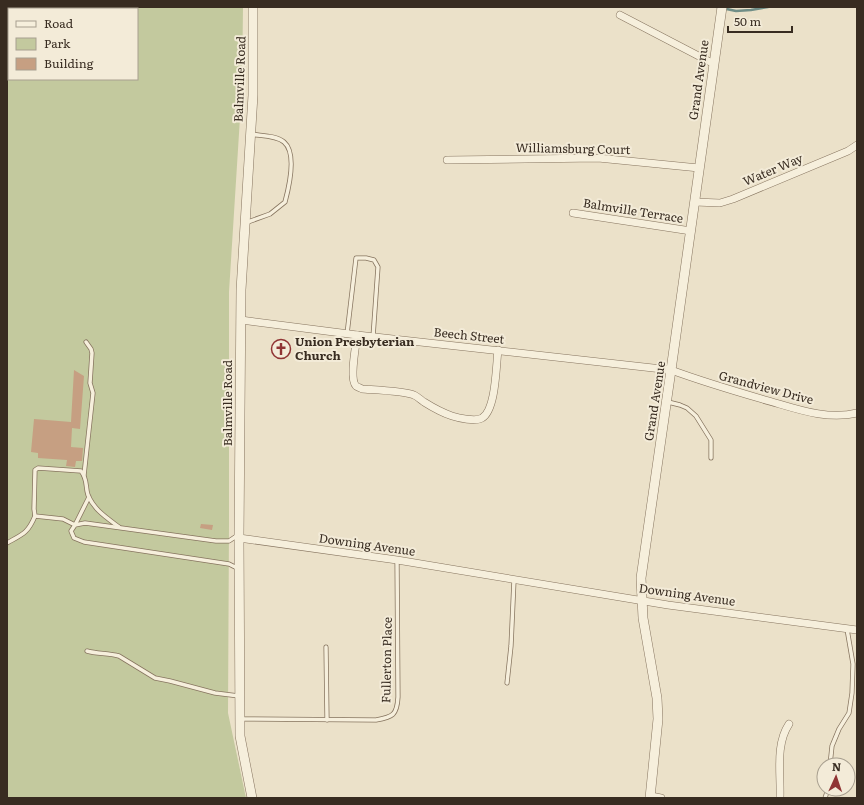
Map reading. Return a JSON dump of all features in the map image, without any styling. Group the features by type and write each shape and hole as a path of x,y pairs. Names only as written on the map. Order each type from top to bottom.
{"street":[{"name":"Balmville Road","path":"252,798 241,743 239,719 239,536 241,290 253,94 253,7"},
{"name":"Grand Avenue","path":"650,797 658,719 657,698 643,618 641,578 722,7"},
{"path":"620,15 714,64"},
{"name":"Water Way","path":"695,202 720,203 733,199 848,151 857,145"},
{"name":"Williamsburg Court","path":"447,160 598,158 699,168"},
{"name":"Balmville Terrace","path":"572,213 691,231"},
{"name":"Beech Street","path":"241,320 357,336 498,350 671,370"},
{"path":"357,336 353,374 356,386 362,389 415,395 425,403 451,416 465,419 478,420 488,411 498,350"},
{"name":"Grandview Drive","path":"671,370 704,382 806,411 831,416 857,413"},
{"name":"Downing Avenue","path":"239,536 641,600 857,630"},
{"path":"780,798 781,741 784,731 789,724"},
{"path":"650,797 661,798"}],"lane":[{"path":"244,224 270,214 285,202 291,159 289,148 283,141 276,138 250,134"},
{"path":"347,334 356,258 366,258 374,260 378,267 373,337"},
{"path":"84,475 93,392 90,383 92,353 86,342"},
{"path":"667,402 687,408 696,416 712,440 711,458"},
{"path":"7,543 30,528 35,516 35,470 38,468 81,471 86,478 89,497 92,504 101,514 120,528"},
{"path":"89,497 71,531 74,538 84,542 229,564 239,569"},
{"path":"35,516 64,519 75,524 85,523 216,541 229,541 239,536"},
{"name":"Fullerton Place","path":"239,719 381,719 392,715 396,711 398,697 397,560"},
{"path":"507,683 511,646 514,579"},
{"path":"831,757 832,746 839,729 849,713 852,693 853,664 847,628"},
{"path":"326,647 326,720"},
{"path":"87,651 119,656 155,678 170,680 215,693 239,696"}],"green space":[{"path":"7,7 243,7 242,86 229,292 228,713 246,798 7,798"}],"building":[{"path":"74,370 84,376 80,429 72,428 71,447 83,448 82,461 76,461 75,467 66,466 67,460 38,458 38,453 31,452 34,419 71,422"},
{"path":"201,524 213,525 212,530 200,528"}],"waterway":[{"path":"717,7 736,11 768,7"}],"place":[{"name":"Union Presbyterian Church","path":"281,349"}]}
